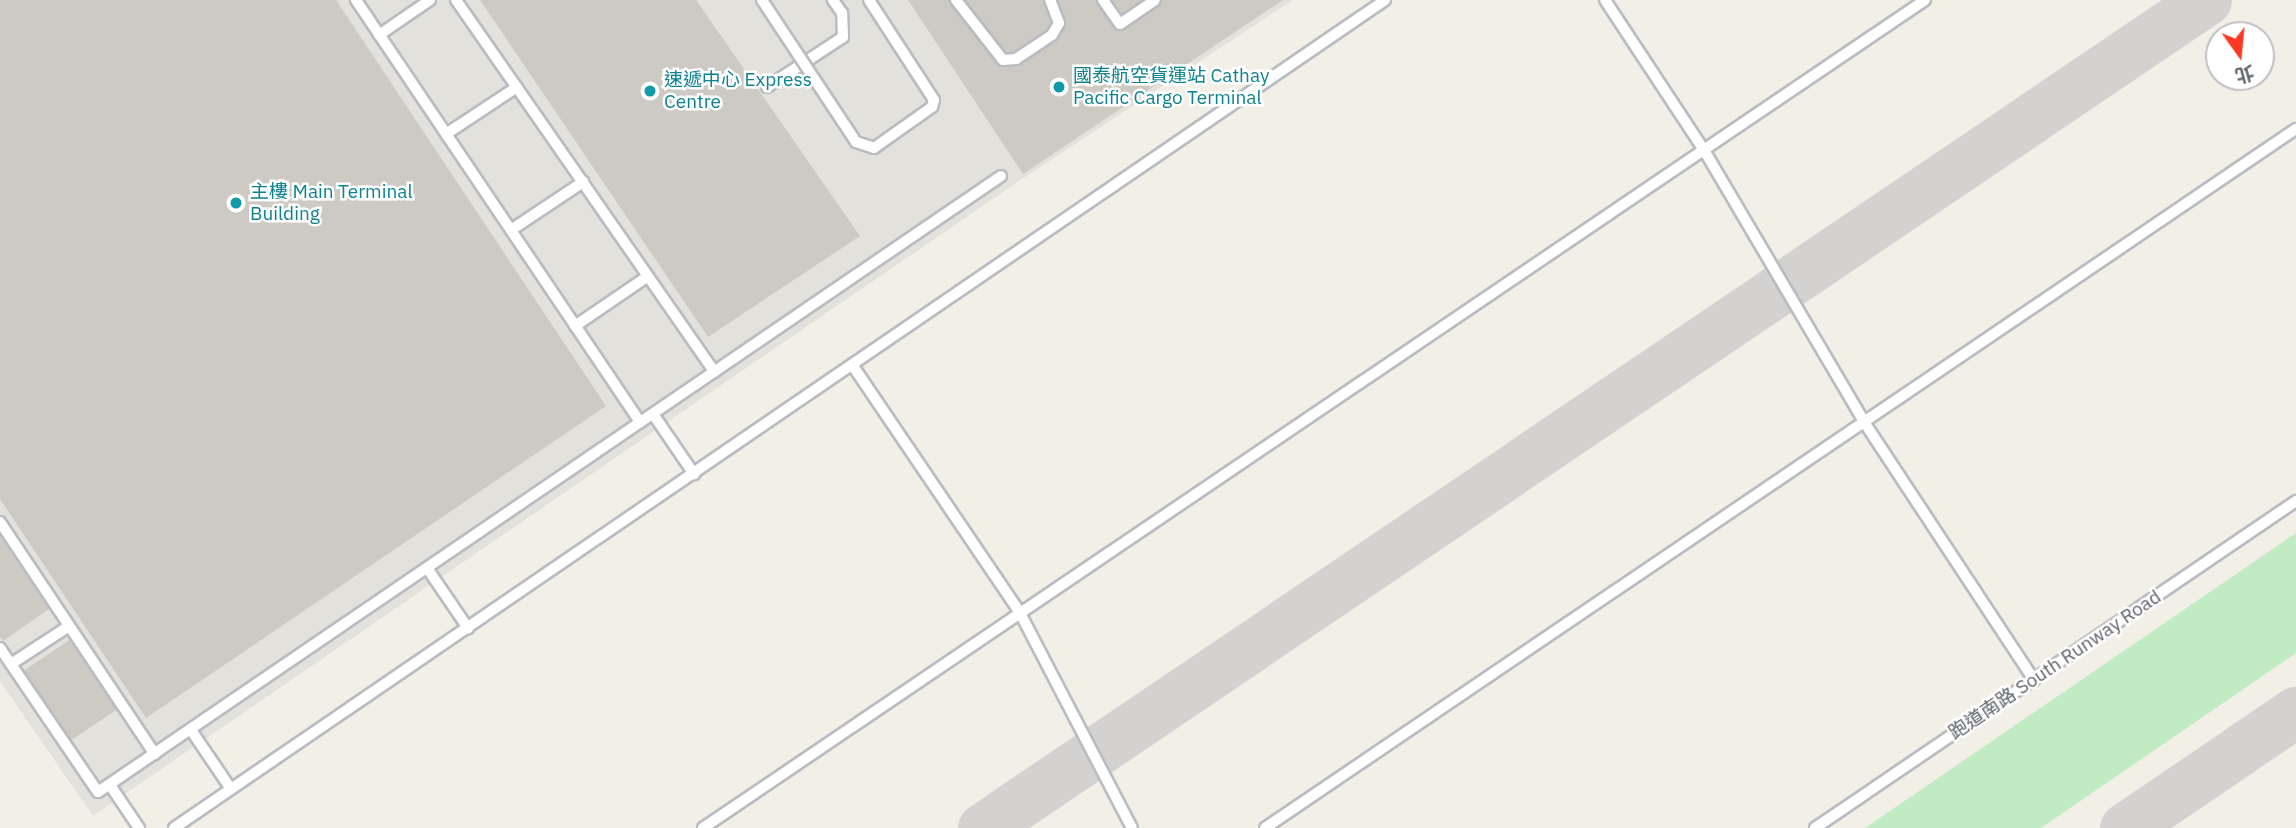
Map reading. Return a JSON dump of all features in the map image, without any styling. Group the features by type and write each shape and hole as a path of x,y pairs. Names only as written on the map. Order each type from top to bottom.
{"lane":[{"path":"356,0 640,422"},
{"path":"379,35 430,0"},
{"path":"456,0 715,372"},
{"path":"762,0 856,142 874,148 932,107 934,100 869,0"},
{"path":"767,87 843,37 842,13 833,0"},
{"path":"956,0 1003,60 1016,60 1052,35 1059,23 1051,0"},
{"path":"1103,0 1120,24 1155,0"},
{"path":"174,828 1385,0"},
{"path":"1605,0 1704,150 1864,422 2034,680"},
{"path":"703,828 1926,0"},
{"path":"446,134 517,86"},
{"path":"1265,828 2296,129"},
{"path":"0,649 98,792 1001,176"},
{"path":"511,230 583,182"},
{"path":"575,326 648,276"},
{"path":"853,366 1020,613 1132,828"},
{"path":"653,414 695,474"},
{"name":"跑道南路 South Runway Road","path":"1815,828 2296,501"},
{"path":"0,522 155,754"},
{"path":"427,568 468,628"},
{"path":"11,664 69,626"},
{"path":"191,730 231,789"},
{"path":"110,785 139,828"}],"shaded area":[{"path":"0,0 1293,0 1019,181 93,816 0,681"}],"green space":[{"path":"2296,533 2296,653 2041,828 1865,828"}],"building":[{"name":"主樓 Main Terminal Building","path":"0,0 336,0 606,406 146,718 0,499"},
{"name":"速遞中心 Express Centre","path":"480,0 696,0 860,236 708,337"},
{"name":"國泰航空貨運站 Cathay Pacific Cargo Terminal","path":"908,0 1283,0 1023,174"},
{"path":"0,536 49,609 3,641 0,637"},
{"path":"71,639 118,709 71,741 24,671"}],"taxiway":[{"path":"983,828 2206,0"},
{"path":"2125,828 2296,712"}],"place":[{"name":"國泰航空貨運站 Cathay Pacific Cargo Terminal","path":"1059,87"},
{"name":"速遞中心 Express Centre","path":"650,91"},
{"name":"主樓 Main Terminal Building","path":"236,203"}]}
